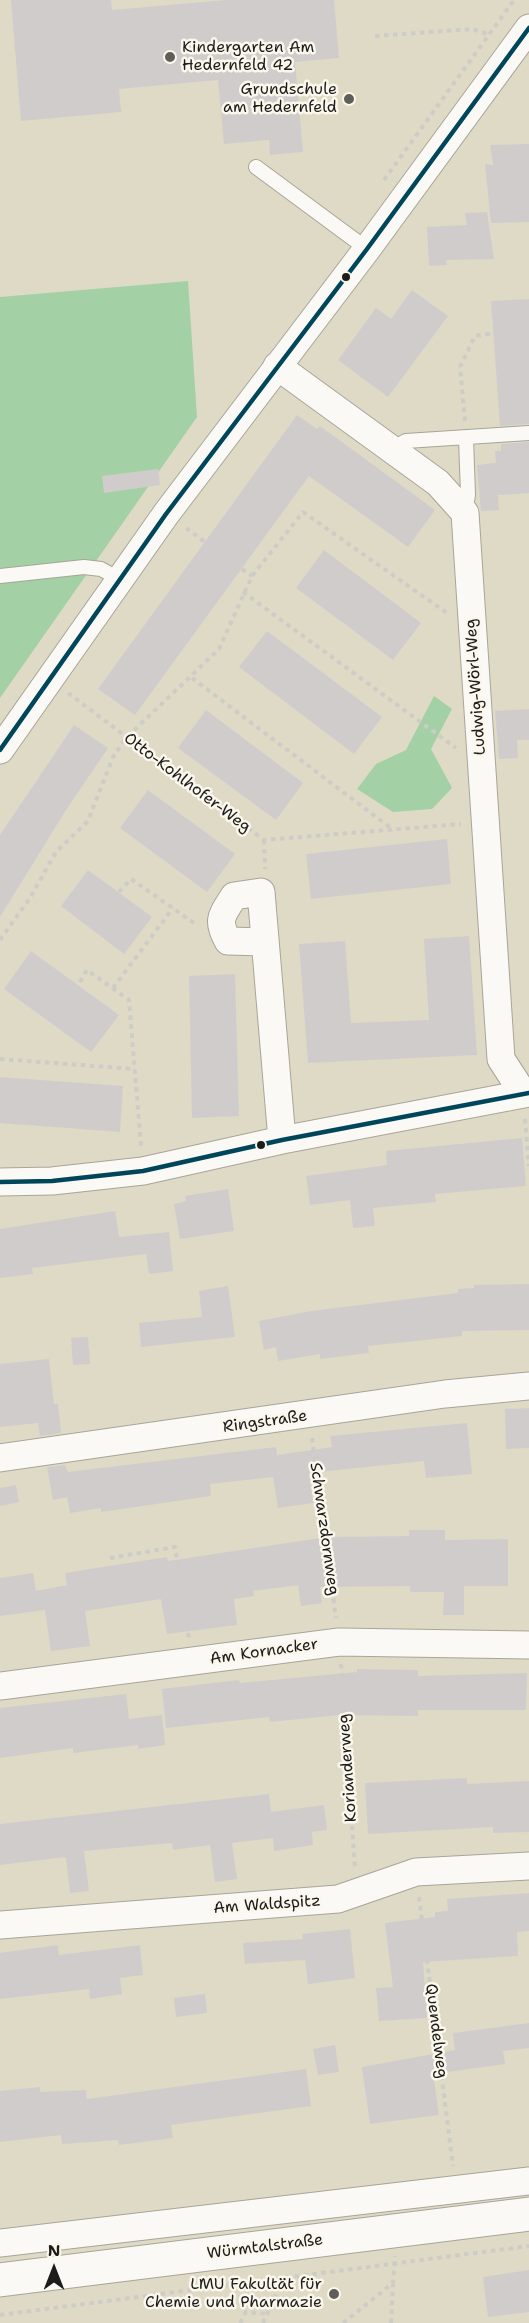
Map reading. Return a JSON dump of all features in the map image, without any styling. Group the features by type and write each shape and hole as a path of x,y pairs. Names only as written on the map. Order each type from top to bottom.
{"main road":[{"name":"Würmtalstraße","path":"0,2280 529,2214"}],"street":[{"path":"0,750 119,579 367,249 529,28"},
{"path":"278,366 438,483 465,513"},
{"name":"Ludwig-Wörl-Weg","path":"465,513 501,1059 526,1093"},
{"path":"265,942 228,941 221,928 221,918 234,896 261,892 282,1140"},
{"path":"0,1182 52,1181 143,1171 282,1140 526,1093"},
{"name":"Ringstraße","path":"0,1458 445,1395 529,1386"},
{"name":"Am Kornacker","path":"0,1686 339,1642 529,1645"},
{"name":"Am Waldspitz","path":"0,1925 338,1899 364,1892 416,1872 529,1866"},
{"name":"Würmtalstraße","path":"0,2243 529,2181"}],"lane":[{"path":"256,167 367,249"},
{"path":"391,449 406,441 529,434"},
{"path":"465,513 468,495 466,438"},
{"path":"0,576 84,567 101,568 119,579"}],"path":[{"path":"375,36 472,29 488,34"},
{"path":"466,438 460,367 475,336 494,333"},
{"path":"0,940 30,898 41,874 56,852 88,821 113,757 126,738 150,712 192,678 219,649 252,576 303,512 472,631"},
{"path":"242,568 252,576"},
{"path":"243,592 481,766"},
{"path":"192,678 393,830"},
{"name":"Otto-Kohlhofer-Weg","path":"47,680 264,840 485,822"},
{"path":"119,892 131,879 201,927 221,928"},
{"path":"113,988 172,908"},
{"path":"80,982 87,970 129,1000 143,1171"},
{"path":"0,1059 135,1069"},
{"path":"526,1093 529,1166"},
{"name":"Schwarzdornweg","path":"309,1415 339,1642"},
{"path":"110,1558 175,1547 193,1662"},
{"name":"Korianderweg","path":"339,1642 355,1870 364,1892"},
{"name":"Quendelweg","path":"416,1872 456,2191"},
{"path":"391,2323 396,2264 393,2232"},
{"path":"0,2315 529,2246"},
{"path":"263,2323 283,2279"},
{"path":"343,2323 393,2283"},
{"path":"240,2323 246,2312 267,2314"}],"green space":[{"path":"188,281 197,417 0,698 0,297"},
{"path":"434,696 452,709 431,749 452,788 432,809 393,812 357,789 376,764 406,750"}],"building":[{"path":"11,0 111,0 112,10 226,0 334,0 339,58 295,62 303,152 270,155 269,140 224,144 218,80 119,89 121,112 21,121"},
{"path":"529,144 529,222 491,223 485,164 493,165 490,145"},
{"path":"487,212 494,259 446,260 447,265 429,266 427,227 467,225 465,213"},
{"path":"412,290 448,316 388,397 338,360 376,308 391,319"},
{"path":"529,299 529,424 500,426 491,301"},
{"path":"297,415 317,429 320,426 435,510 408,547 309,476 135,715 98,689"},
{"path":"529,442 529,493 498,495 499,510 481,511 477,465 496,463 495,451 501,451 501,444"},
{"path":"158,469 160,485 104,493 102,476"},
{"path":"324,550 421,623 393,660 296,588"},
{"path":"267,631 382,717 354,754 239,667"},
{"path":"529,709 529,740 517,740 518,758 499,759 495,711"},
{"path":"206,710 303,783 276,820 178,748"},
{"path":"74,725 108,748 66,810 0,917 0,835"},
{"path":"148,790 235,854 207,892 120,828"},
{"path":"447,839 451,884 311,899 306,854"},
{"path":"88,870 152,917 124,954 61,906"},
{"path":"469,936 477,1055 308,1063 299,944 345,941 351,1023 429,1020 424,939"},
{"path":"31,951 119,1015 91,1052 4,989"},
{"path":"235,974 239,1116 192,1118 189,976"},
{"path":"0,1077 123,1086 120,1132 0,1123"},
{"path":"522,1138 526,1186 435,1194 436,1202 373,1208 375,1226 353,1228 350,1200 310,1205 306,1176 387,1165 386,1151"},
{"path":"228,1189 234,1231 180,1239 174,1204 186,1201 185,1196"},
{"path":"115,1211 119,1237 169,1232 173,1271 149,1274 146,1254 32,1268 33,1274 0,1278 0,1229"},
{"path":"529,1284 529,1330 462,1331 462,1336 368,1346 369,1353 320,1359 320,1354 278,1361 276,1347 264,1350 259,1321 311,1311 458,1293 458,1289 474,1288 474,1285"},
{"path":"228,1286 235,1337 141,1347 139,1323 202,1317 199,1291"},
{"path":"88,1337 90,1364 73,1365 71,1338"},
{"path":"49,1359 54,1404 58,1404 61,1433 40,1436 38,1423 0,1427 0,1364"},
{"path":"529,1408 529,1448 506,1449 505,1409"},
{"path":"467,1423 472,1474 426,1478 424,1461 309,1473 313,1503 278,1508 273,1477 210,1484 211,1496 101,1512 101,1508 70,1513 67,1497 53,1500 47,1467 65,1465 68,1472 276,1447 277,1455 332,1447 330,1436"},
{"path":"16,1485 19,1502 0,1506 0,1488"},
{"path":"409,1530 445,1530 445,1540 508,1539 508,1586 464,1586 464,1615 443,1615 444,1592 410,1592 410,1586 320,1587 322,1603 301,1606 298,1585 253,1591 254,1596 234,1599 237,1625 167,1634 161,1599 85,1611 90,1646 51,1651 45,1610 0,1616 0,1578 33,1573 36,1591 67,1585 65,1573 167,1557 168,1561 327,1537 409,1536"},
{"path":"357,1669 418,1670 418,1676 527,1673 526,1710 418,1710 418,1716 339,1715 270,1722 269,1717 166,1728 162,1689 239,1680 240,1683 357,1672"},
{"path":"126,1694 129,1719 162,1715 165,1745 138,1749 138,1745 73,1753 73,1748 0,1758 0,1708"},
{"path":"467,1778 467,1784 529,1781 529,1832 493,1833 493,1827 368,1834 365,1783"},
{"path":"269,1794 271,1812 324,1805 327,1830 312,1832 313,1845 274,1851 273,1838 232,1843 237,1879 215,1882 210,1845 173,1850 172,1843 84,1851 89,1891 70,1893 66,1857 0,1865 0,1824"},
{"path":"529,1893 529,1931 517,1932 518,1956 423,1962 427,2018 379,2021 376,1988 393,1987 385,1923 435,1917 435,1912 448,1911 447,1899"},
{"path":"350,1929 355,1978 308,1984 305,1960 245,1964 243,1943 303,1939 302,1934"},
{"path":"58,1945 59,1955 140,1945 143,1975 120,1978 122,1994 90,1999 89,1989 0,1999 0,1953"},
{"path":"205,1994 207,2013 176,2017 174,1998"},
{"path":"529,2023 529,2048 503,2051 505,2064 433,2074 439,2115 370,2124 362,2067 455,2050 453,2033"},
{"path":"335,2045 339,2072 318,2075 313,2049"},
{"path":"306,2069 311,2106 171,2125 173,2138 119,2145 118,2140 62,2144 61,2135 0,2142 0,2091 40,2087 40,2092 86,2090 87,2099"},
{"path":"529,2270 529,2312 488,2317 483,2277"}],"transit line":[{"path":"0,750 166,514 367,249 529,28"},
{"path":"0,1182 52,1181 143,1171 282,1140 529,1093"}],"place":[{"name":"Kindergarten Am Hedernfeld 42","path":"170,57"},
{"name":"Grundschule am Hedernfeld","path":"349,99"},
{"name":"LMU Fakultät für Chemie und Pharmazie","path":"334,2294"}]}
